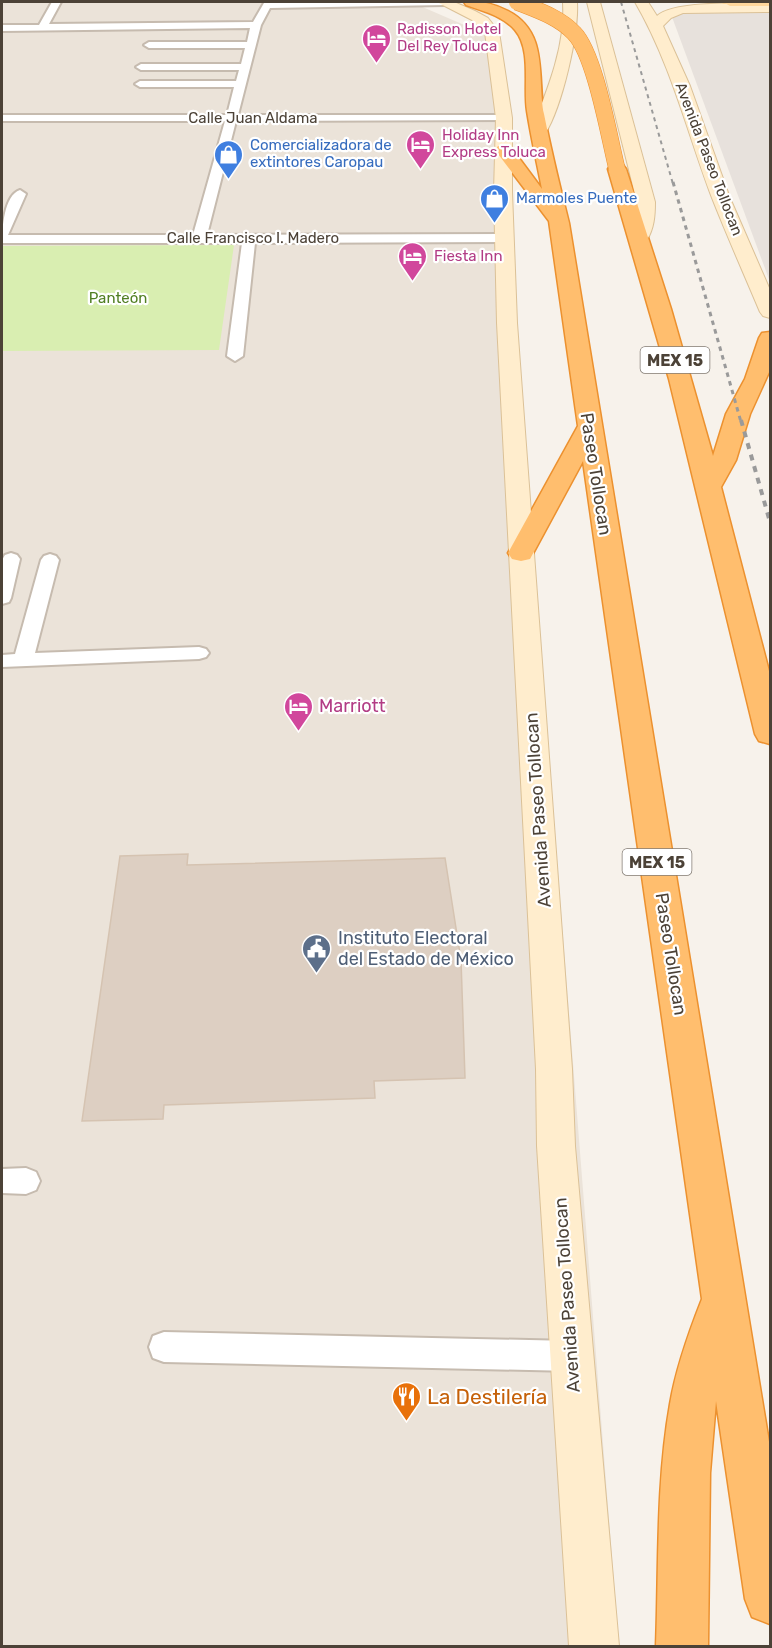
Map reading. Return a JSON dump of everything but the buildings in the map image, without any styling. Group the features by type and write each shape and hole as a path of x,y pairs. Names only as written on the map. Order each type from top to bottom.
{"highway":[{"path":"471,2 494,9 523,30 529,44 539,131"},
{"path":"517,2 559,20 573,29 581,39 587,51 617,169 640,236"},
{"name":"Paseo Tollocan","path":"539,131 559,223 771,1599"},
{"path":"504,150 559,223"},
{"name":"MEX 15","path":"640,236 710,485 771,734"},
{"path":"710,485 724,459 738,414 756,379 771,338"},
{"path":"521,553 539,515 568,469 589,428"},
{"path":"682,1647 686,1496 691,1415 700,1369 725,1296"}],"main road":[{"name":"Avenida Paseo Tollocan","path":"444,2 480,19 492,32 504,118 504,237 521,553 554,1069 556,1146 594,1647"},
{"path":"730,2 771,2"},
{"path":"539,131 552,99 562,62 571,4"},
{"name":"MEX 15","path":"594,4 646,202 646,218 640,236"},
{"path":"653,10 670,13 687,9 771,8"},
{"name":"Avenida Paseo Tollocan","path":"653,10 721,198 771,312"}],"street":[{"path":"42,28 56,2"},
{"path":"199,238 250,45 266,6 272,3 444,2"},
{"path":"2,28 256,26"},
{"path":"149,45 250,45"},
{"path":"141,67 246,67"},
{"path":"140,84 241,84"},
{"name":"Calle Juan Aldama","path":"2,118 504,118"},
{"path":"2,236 20,194"},
{"name":"Calle Francisco I. Madero","path":"2,236 504,237"},
{"path":"235,356 249,238"},
{"path":"2,598 11,559"},
{"path":"23,660 50,561"},
{"path":"2,661 199,653"},
{"path":"164,1347 572,1356"}],"shaded area":[{"path":"2,2 411,2 492,37 619,1646 2,1646"},
{"path":"770,11 770,282 672,17 682,12"}],"green space":[{"name":"Panteón","path":"234,245 219,350 2,351 2,246"}],"railway":[{"path":"621,2 673,184"},
{"path":"673,182 741,422"},
{"path":"741,420 770,522"}],"place":[{"name":"Radisson Hotel Del Rey Toluca","path":"376,64"},
{"name":"Holiday Inn Express Toluca","path":"421,170"},
{"name":"Comercializadora de extintores Caropau","path":"229,180"},
{"name":"Marmoles Puente","path":"495,224"},
{"name":"Fiesta Inn","path":"413,282"},
{"name":"Marriott","path":"298,732"},
{"name":"Instituto Electoral del Estado de México","path":"317,974"},
{"name":"La Destilería","path":"406,1422"}]}
